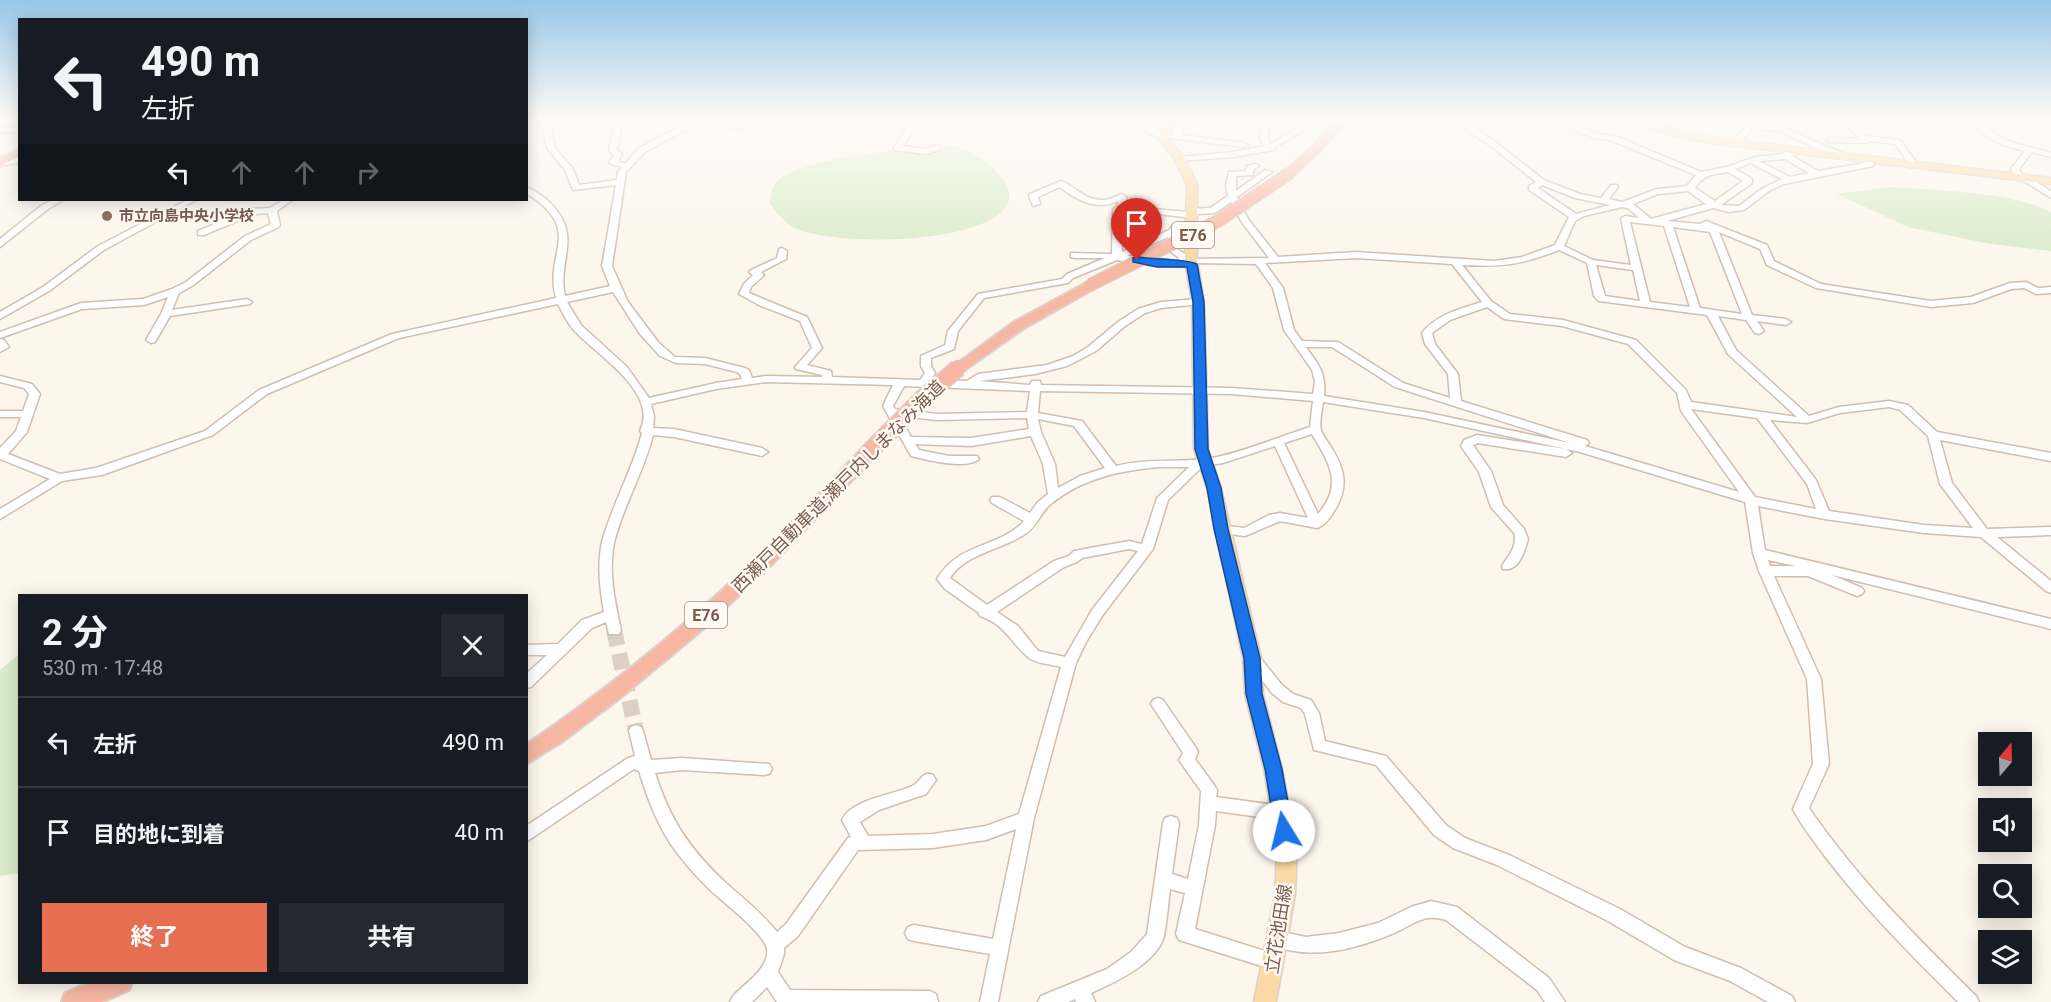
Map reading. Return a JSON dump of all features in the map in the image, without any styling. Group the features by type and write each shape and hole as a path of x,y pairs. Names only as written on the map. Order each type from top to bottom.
{"highway":[{"name":"西瀬戸自動車道;瀬戸内しまなみ海道","path":"528,755 602,702 709,613 751,574 922,399 958,368 1019,325 1090,285 1249,203 1298,166"},
{"path":"75,1002 116,984"}],"main road":[{"name":"立花池田線","path":"1183,166 1192,185 1193,217 1189,263 1198,302 1202,463 1214,488 1221,529 1252,658 1254,694 1282,813 1287,849 1285,895 1265,1002"},
{"path":"1920,166 2051,182"}],"street":[{"path":"565,166 576,188 619,182"},
{"path":"628,166 622,172 619,182 607,266 608,275 662,353 672,358 705,361 741,370 745,372 747,380"},
{"path":"1232,166 1230,178 1233,197 1243,219 1276,260"},
{"path":"1232,174 1251,173 1250,168 1255,166"},
{"path":"1518,166 1541,182 1578,196 1631,206 1649,222"},
{"path":"1680,166 1702,175"},
{"path":"1074,255 1117,257 1157,263 1259,261 1356,255 1456,263 1494,264 1524,260 1559,247 1575,218 1594,210 1624,204 1657,192 1690,188 1702,175 1737,166"},
{"path":"1762,166 1788,179"},
{"path":"1806,166 1819,175"},
{"path":"1690,188 1713,204 1728,210 1745,207 1767,188 1788,179 1862,166"},
{"path":"2018,166 2015,170 2022,178 2051,195"},
{"path":"1649,222 1682,216 1713,204 1749,181 1729,169"},
{"path":"923,383 930,373 926,366 926,356 950,347 953,331 981,296 1065,281 1070,276 1172,232 1177,226 1193,217 1212,211 1268,172"},
{"path":"1036,204 1033,195 1058,182 1080,198 1106,202 1122,197 1122,207"},
{"path":"1541,182 1532,188 1575,218"},
{"path":"1602,202 1614,187"},
{"path":"528,190 547,202 561,224 564,240 559,275 562,300 577,327 634,380 646,402 648,414 646,431 637,472 609,542 606,561 614,630"},
{"path":"0,244 45,207 57,201"},
{"path":"0,316 58,281 102,248 190,201"},
{"path":"201,233 252,211 272,210 286,201"},
{"path":"1117,257 1117,209 1122,207 1193,217"},
{"path":"0,334 81,306 144,302 176,291 189,284 248,238 276,225 272,210"},
{"path":"1645,303 1625,219 1702,227 1714,230 1748,316 1759,331"},
{"path":"1668,224 1696,310"},
{"path":"1702,227 1706,224 1764,247 1770,263 1819,286 1878,297 1931,304 1973,300 2010,286 2026,285 2036,291 2051,290"},
{"path":"1172,232 1173,250 1189,263"},
{"path":"1559,247 1591,262 1636,268"},
{"path":"782,251 781,259 754,272 759,275 747,286 744,294 804,319 817,348 800,367 827,373 827,381"},
{"path":"1259,261 1278,288 1289,330 1317,370 1320,381 1314,429 1339,469 1340,483 1329,511 1317,524"},
{"path":"1591,262 1599,296 1602,299 1786,322"},
{"path":"1456,263 1488,303 1507,317 1518,320 1563,323 1632,342 1682,392 1686,411 1751,500 1759,553 1765,571 1814,679 1821,764 1801,809 1822,842 1903,934 1970,1002"},
{"path":"0,379 28,386 35,394 21,432 0,455 59,478 77,477 98,472 209,433 263,392 396,336 616,288"},
{"path":"151,340 176,291"},
{"path":"166,314 247,302"},
{"path":"970,384 978,377 1039,370 1065,363 1091,351 1135,313 1149,307 1198,302"},
{"path":"1456,402 1453,374 1430,344 1426,333 1432,324 1444,318 1488,303"},
{"path":"1710,311 1732,352 1807,420"},
{"path":"0,342 4,347 0,349"},
{"path":"1300,344 1334,344 1399,385 1508,421 1581,441 1583,444 1580,455 1477,439 1468,443 1467,446 1485,471 1497,507 1520,532 1522,539 1517,555 1508,566"},
{"path":"1039,370 1032,415 1035,432 1049,464 1052,491 1058,493"},
{"path":"646,402 747,380 1201,390 1317,398 1424,414 1582,449 1751,500 1825,515 1924,529 1984,533 2051,531"},
{"path":"899,384 888,405 915,453 949,460 973,459"},
{"path":"1686,405 1762,418 1807,420 1839,410 1896,404 1909,412 1933,435 1946,484 1984,533 2051,588"},
{"path":"890,412 937,417 1032,415 1078,423 1112,469"},
{"path":"0,414 27,414"},
{"path":"1762,418 1812,483 1825,515"},
{"path":"1069,663 1034,655 1013,630 986,613 943,579 946,572 958,562 1023,531 1040,506 1084,479 1112,469 1202,463 1314,429"},
{"path":"646,431 674,433 762,452"},
{"path":"908,440 971,442 1035,432"},
{"path":"1933,435 2051,457"},
{"path":"1278,441 1317,524"},
{"path":"989,1002 1026,818 1069,663 1097,613 1147,549 1163,498 1202,463"},
{"path":"0,515 59,478"},
{"path":"996,500 1031,519"},
{"path":"1221,529 1245,532 1273,518 1317,524"},
{"path":"986,613 1059,564 1073,559 1078,554 1129,545 1147,549"},
{"path":"1759,553 2051,624"},
{"path":"1765,571 1809,571 1857,591"},
{"path":"528,681 587,624 611,614"},
{"path":"528,650 561,649"},
{"path":"1252,658 1277,689 1288,698 1306,704 1312,713 1319,747 1381,760 1440,830 1459,843 1503,860 1614,915 1680,954 1735,974 1786,1002"},
{"path":"1158,704 1191,752 1187,760 1209,790 1207,825 1185,934 1274,962"},
{"path":"636,731 663,818 676,840 714,882 757,923 775,945 775,956 768,972 739,1002"},
{"path":"528,834 633,762 646,767 682,764 764,769"},
{"path":"863,843 850,820 874,805 921,789 928,780"},
{"path":"1208,803 1282,813"},
{"path":"775,945 792,930 854,843 933,840 986,833 1026,818"},
{"path":"1047,1002 1083,995 1137,958 1155,937 1171,823"},
{"path":"1163,879 1194,888"},
{"path":"1278,939 1308,945 1348,939 1388,928 1424,908 1438,909 1451,913 1543,984 1556,1002"},
{"path":"914,933 1000,948"},
{"path":"768,972 787,1000 930,1000"}],"green space":[{"path":"810,166 990,166 997,172 1009,196 999,214 972,228 933,236 848,239 812,233 788,224 770,204 772,190 777,181"},
{"path":"1888,187 1973,193 2037,206 2051,213 2051,251 1991,244 1908,227 1837,194"},
{"path":"18,655 18,873 0,876 0,670"}],"tunnel":[{"path":"614,630 636,731"}],"place":[{"name":"市立向島中央小学校","path":"107,216"}],"route":[{"path":"1137,260 1191,264 1198,302 1202,449 1214,488 1221,529 1252,658 1254,694 1273,769 1284,831"}]}
